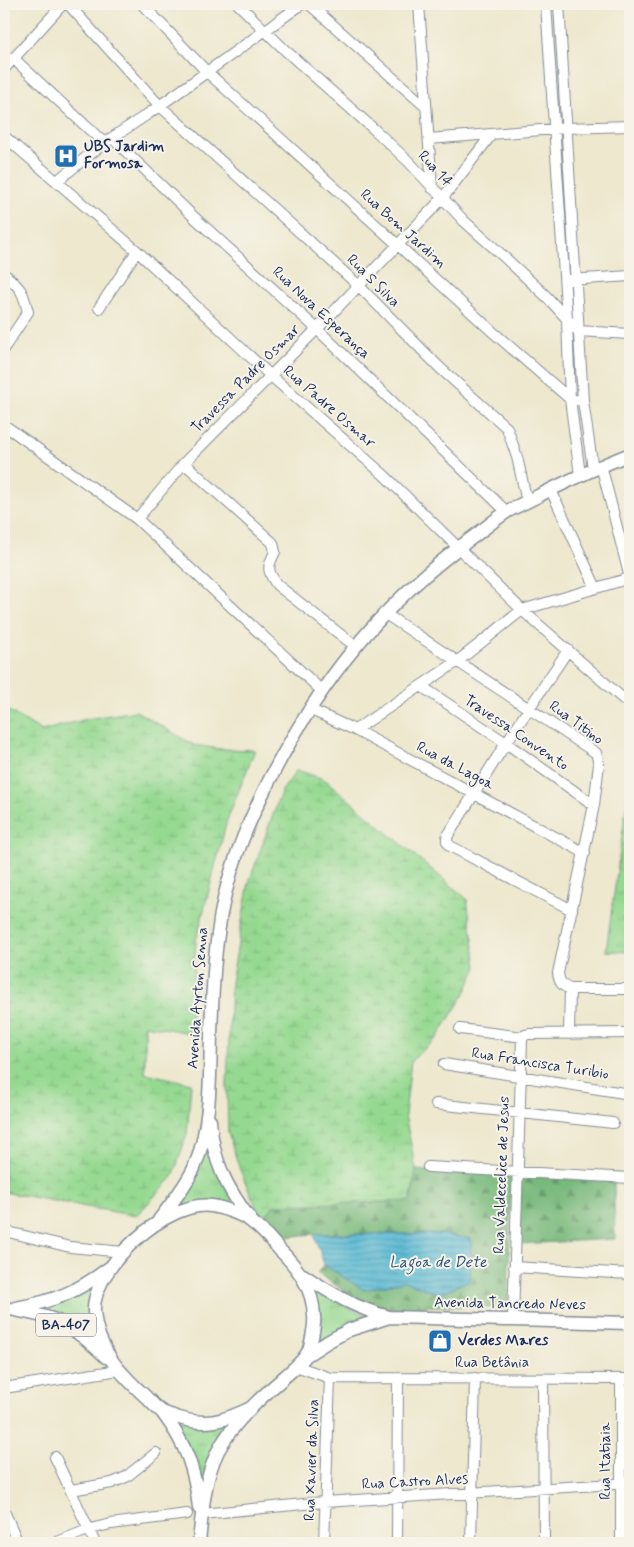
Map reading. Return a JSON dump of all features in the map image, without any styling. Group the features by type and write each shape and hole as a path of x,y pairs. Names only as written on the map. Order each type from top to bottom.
{"main road":[{"name":"Avenida Ayrton Senna","path":"159,1220 189,1179 203,1140 209,1096 214,968 223,903 244,833 281,756 309,709 355,646 384,613 434,567 507,512 580,475 630,454"},
{"name":"Avenida Ayrton Senna","path":"209,1096 212,1138 218,1164 237,1202 252,1221"},
{"path":"201,1520 194,1473 178,1436 162,1412 115,1366 100,1340 94,1311 95,1303 110,1267 159,1220 187,1208 201,1205 225,1209 252,1221 290,1259 303,1275 312,1298 314,1314 314,1324 307,1355"},
{"name":"BA-407","path":"7,1309 43,1303 68,1294 110,1267"},
{"path":"303,1275 343,1301 370,1312 389,1317"},
{"name":"BA-407","path":"7,1309 43,1316 63,1323 80,1334 115,1366"},
{"path":"199,1543 208,1480 218,1451 251,1408 307,1355 361,1325 389,1317"},
{"name":"Avenida Tancredo Neves","path":"389,1317 630,1323"},
{"path":"162,1412 185,1420 210,1422 231,1418 251,1408"}],"street":[{"path":"4,68 63,4"},
{"name":"Rua S Silva","path":"68,4 159,105 358,285 440,368 507,428 518,457 527,502"},
{"path":"142,4 206,71"},
{"name":"Rua 14","path":"238,4 409,162 442,199 546,296 578,331"},
{"path":"56,181 108,140 302,4"},
{"path":"309,4 426,106"},
{"path":"419,4 432,188"},
{"path":"546,4 567,320 570,399 580,475"},
{"path":"355,730 458,661 522,610 630,578 597,467 583,401 559,4"},
{"name":"Rua Nova Esperança","path":"13,58 108,140 317,329 507,512"},
{"name":"Rua Bom Jardim","path":"206,71 494,333 570,399"},
{"path":"429,139 566,128 630,126"},
{"name":"Travessa Padre Osmar","path":"137,519 184,463 442,199 492,134"},
{"name":"Rua Padre Osmar","path":"4,136 137,251 271,376 384,476 522,610 630,706"},
{"path":"99,308 137,251"},
{"path":"4,274 18,286 24,296 28,312 4,348"},
{"path":"564,281 630,276"},
{"path":"578,331 630,334"},
{"path":"570,399 583,401"},
{"path":"4,425 137,519 322,691"},
{"path":"184,463 273,543 275,552 268,565 269,573 277,585 355,646"},
{"path":"551,490 596,588"},
{"name":"Rua Titino","path":"384,613 596,753 599,764 594,805 558,973 561,983 570,989"},
{"path":"568,650 506,743 447,841 450,846 572,910"},
{"name":"Travessa Convento","path":"421,686 594,805"},
{"name":"Rua da Lagoa","path":"309,709 355,730 585,853"},
{"path":"569,1034 570,989 630,989"},
{"path":"460,1029 526,1035 630,1033"},
{"name":"Rua Valdecelice de Jesus","path":"513,1320 522,1039 526,1035"},
{"name":"Rua Francisca Turibio","path":"444,1064 630,1094"},
{"path":"436,1104 613,1123"},
{"path":"428,1167 630,1178"},
{"path":"4,1231 70,1247 124,1252"},
{"path":"514,1267 630,1274"},
{"path":"4,1388 115,1366"},
{"name":"Rua Betânia","path":"296,1366 330,1378 626,1378"},
{"name":"Rua Xavier da Silva","path":"324,1543 330,1378"},
{"path":"397,1543 398,1378"},
{"path":"470,1543 475,1378"},
{"path":"543,1378 544,1543"},
{"name":"Rua Itatiaia","path":"621,1543 626,1484 626,1378"},
{"path":"71,1490 112,1484 126,1477 156,1453"},
{"path":"55,1457 95,1543"},
{"name":"Rua Castro Alves","path":"201,1520 324,1502 626,1484"},
{"path":"4,1511 18,1543"},
{"path":"55,1543 90,1529 111,1524 187,1514"}],"green space":[{"path":"4,708 42,731 86,719 136,711 194,745 220,749 255,750 227,820 196,941 190,1033 145,1025 145,1073 191,1083 187,1134 173,1177 136,1216 4,1192"},
{"path":"297,770 324,779 467,899 477,967 465,993 437,1038 411,1061 405,1115 416,1170 410,1201 274,1205 262,1220 240,1170 228,1133 227,1086 231,983 249,882 281,792"},
{"path":"630,779 630,952 606,951"},
{"path":"206,1144 237,1209 176,1208"},
{"path":"416,1170 511,1176 508,1302 501,1308 423,1306 423,1312 387,1309 350,1295 317,1273 324,1265 364,1290 404,1281 439,1294 470,1280 471,1239 443,1234 314,1234 276,1238 262,1220 274,1205 410,1201"},
{"path":"520,1176 614,1182 615,1239 520,1244"},
{"path":"99,1281 97,1341 40,1311 40,1307"},
{"path":"312,1286 341,1304 373,1317 314,1345"},
{"path":"173,1420 232,1422 201,1493"}],"water":[{"name":"Lagoa de Dete","path":"314,1234 443,1234 471,1239 470,1280 439,1294 404,1281 364,1290 324,1265"}],"place":[{"name":"UBS Jardim Formosa","path":"66,156"},
{"name":"Verdes Mares","path":"440,1341"}]}
